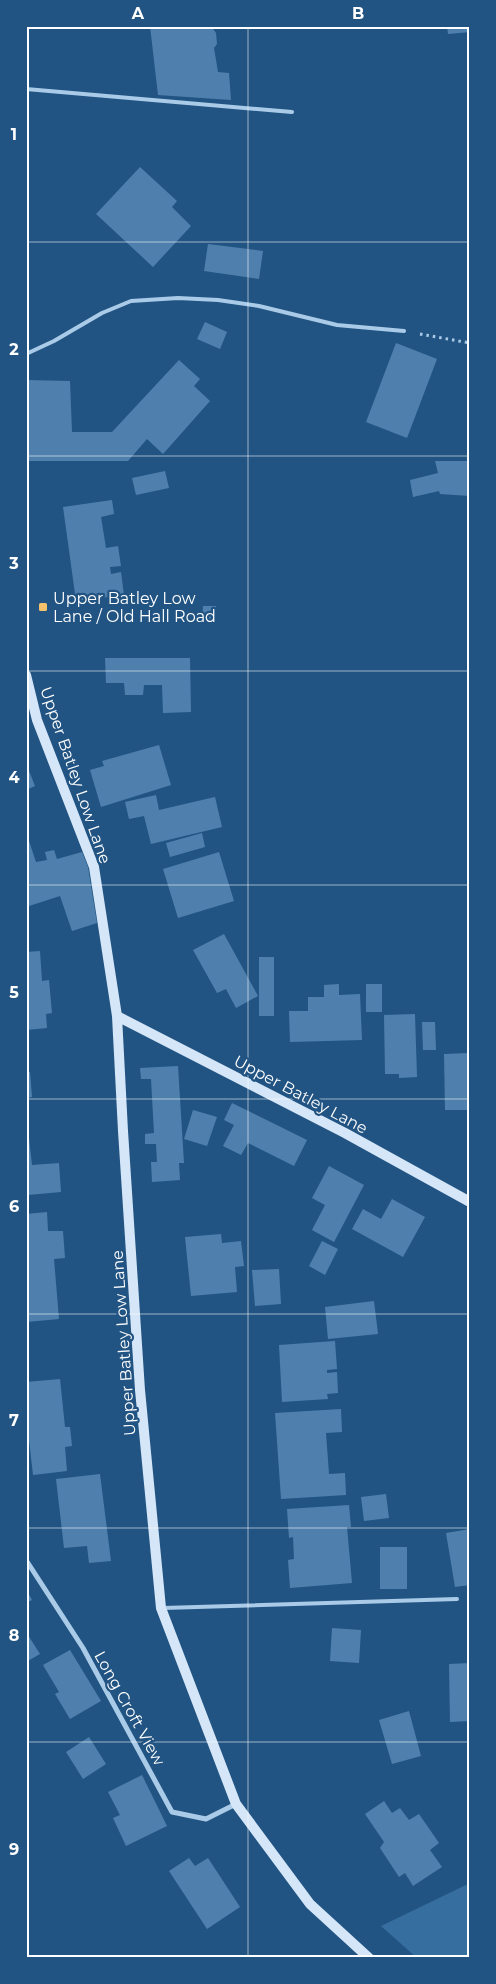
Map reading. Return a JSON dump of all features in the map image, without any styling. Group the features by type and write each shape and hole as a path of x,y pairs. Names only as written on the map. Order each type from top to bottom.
{"street":[{"name":"Upper Batley Low Lane","path":"26,675 37,720 94,867 117,1016 139,1380 161,1608 236,1804 310,1904 369,1958"},
{"name":"Upper Batley Lane","path":"117,1016 345,1133 470,1202"},
{"name":"Long Croft View","path":"26,1560 83,1648 172,1812 206,1819 236,1804"}],"lane":[{"path":"26,89 292,112"},
{"path":"26,354 54,341 102,313 131,301 178,298 218,300 259,306 337,325 404,331"},
{"path":"161,1608 457,1599"}],"path":[{"path":"404,331 470,343"}],"shaded area":[{"path":"470,1883 470,1958 417,1958 381,1926"}],"building":[{"path":"150,26 211,26 216,33 217,44 214,48 218,72 229,73 231,100 158,95"},
{"path":"447,26 470,26 470,32 448,34"},
{"path":"140,167 177,201 172,207 191,226 153,267 96,214"},
{"path":"208,244 263,251 259,279 204,271"},
{"path":"205,322 227,332 220,349 197,339"},
{"path":"396,343 437,359 407,438 366,422"},
{"path":"179,360 200,379 194,386 210,401 163,454 147,439 128,461 26,461 26,380 70,381 72,432 112,432"},
{"path":"435,461 470,461 470,496 440,494 439,491 413,497 410,480 438,473"},
{"path":"165,471 169,488 136,495 132,478"},
{"path":"112,500 114,514 101,517 106,548 118,546 121,566 110,567 111,574 121,572 124,595 76,601 63,507"},
{"path":"203,606 216,606 216,622 202,622"},
{"path":"105,658 190,658 191,712 163,713 162,685 144,685 143,695 125,695 124,683 106,683"},
{"path":"159,745 171,785 101,807 90,770 104,766 102,761"},
{"path":"26,763 35,786 26,790"},
{"path":"156,795 159,810 215,797 222,827 151,844 144,816 129,819 125,802"},
{"path":"26,832 36,862 47,860 45,852 54,850 57,859 82,852 88,867 97,923 72,931 60,896 26,907"},
{"path":"202,833 205,847 170,857 166,843"},
{"path":"219,852 234,901 178,918 163,869"},
{"path":"224,934 258,996 236,1008 226,989 217,993 193,950"},
{"path":"40,951 42,981 49,980 52,1013 46,1014 47,1028 26,1030 26,952"},
{"path":"259,957 274,957 274,1016 259,1016"},
{"path":"339,984 339,995 360,994 362,1040 290,1042 289,1011 308,1011 308,997 324,997 324,985"},
{"path":"366,984 382,984 382,1012 366,1012"},
{"path":"415,1014 417,1077 399,1078 399,1074 385,1074 384,1015"},
{"path":"422,1022 435,1022 436,1050 423,1050"},
{"path":"470,1053 470,1110 445,1110 444,1054"},
{"path":"178,1066 184,1163 179,1163 180,1180 152,1182 151,1162 157,1162 156,1144 145,1144 145,1134 154,1133 151,1079 141,1079 140,1068"},
{"path":"26,1072 30,1072 32,1097 26,1098"},
{"path":"232,1103 307,1140 294,1166 248,1143 241,1155 223,1146 234,1125 224,1120"},
{"path":"193,1110 217,1117 207,1146 184,1139"},
{"path":"26,1112 32,1165 59,1163 61,1192 28,1195 26,1178"},
{"path":"329,1166 364,1185 334,1242 312,1230 325,1205 312,1198"},
{"path":"392,1199 425,1217 403,1257 352,1229 363,1209 381,1219"},
{"path":"47,1212 48,1231 63,1231 65,1258 54,1259 59,1319 26,1322 26,1214"},
{"path":"221,1234 222,1243 241,1241 244,1266 235,1267 237,1292 191,1296 185,1237"},
{"path":"322,1241 338,1249 325,1275 309,1266"},
{"path":"279,1269 281,1304 255,1306 252,1270"},
{"path":"374,1301 378,1334 328,1339 325,1307"},
{"path":"335,1341 337,1369 327,1370 327,1373 337,1372 338,1393 327,1394 328,1399 282,1402 279,1345"},
{"path":"60,1379 65,1427 70,1427 72,1446 65,1447 67,1471 33,1475 28,1431 26,1431 26,1382"},
{"path":"341,1409 342,1432 326,1433 329,1474 345,1473 346,1495 281,1499 275,1413"},
{"path":"100,1474 111,1561 89,1563 87,1546 64,1548 56,1479"},
{"path":"386,1494 389,1518 364,1521 361,1497"},
{"path":"349,1505 351,1527 347,1527 352,1583 290,1588 288,1560 294,1559 293,1537 289,1538 287,1509"},
{"path":"470,1529 470,1585 455,1587 446,1533"},
{"path":"380,1547 407,1547 407,1589 380,1589"},
{"path":"26,1589 32,1600 26,1603"},
{"path":"332,1628 361,1630 359,1663 330,1661"},
{"path":"26,1632 40,1654 26,1662"},
{"path":"70,1650 101,1701 70,1719 55,1694 59,1692 43,1665"},
{"path":"470,1663 470,1721 450,1722 449,1664"},
{"path":"409,1711 421,1756 392,1764 379,1720"},
{"path":"89,1737 106,1764 83,1779 66,1752"},
{"path":"142,1775 167,1826 126,1846 113,1818 120,1815 108,1792"},
{"path":"384,1801 392,1813 400,1808 409,1820 419,1814 439,1843 430,1850 442,1867 413,1886 405,1873 399,1877 380,1848 384,1842 365,1814"},
{"path":"189,1858 195,1866 208,1858 240,1907 207,1929 169,1871"}],"place":[{"name":"Upper Batley Low Lane / Old Hall Road","path":"43,607"}]}
